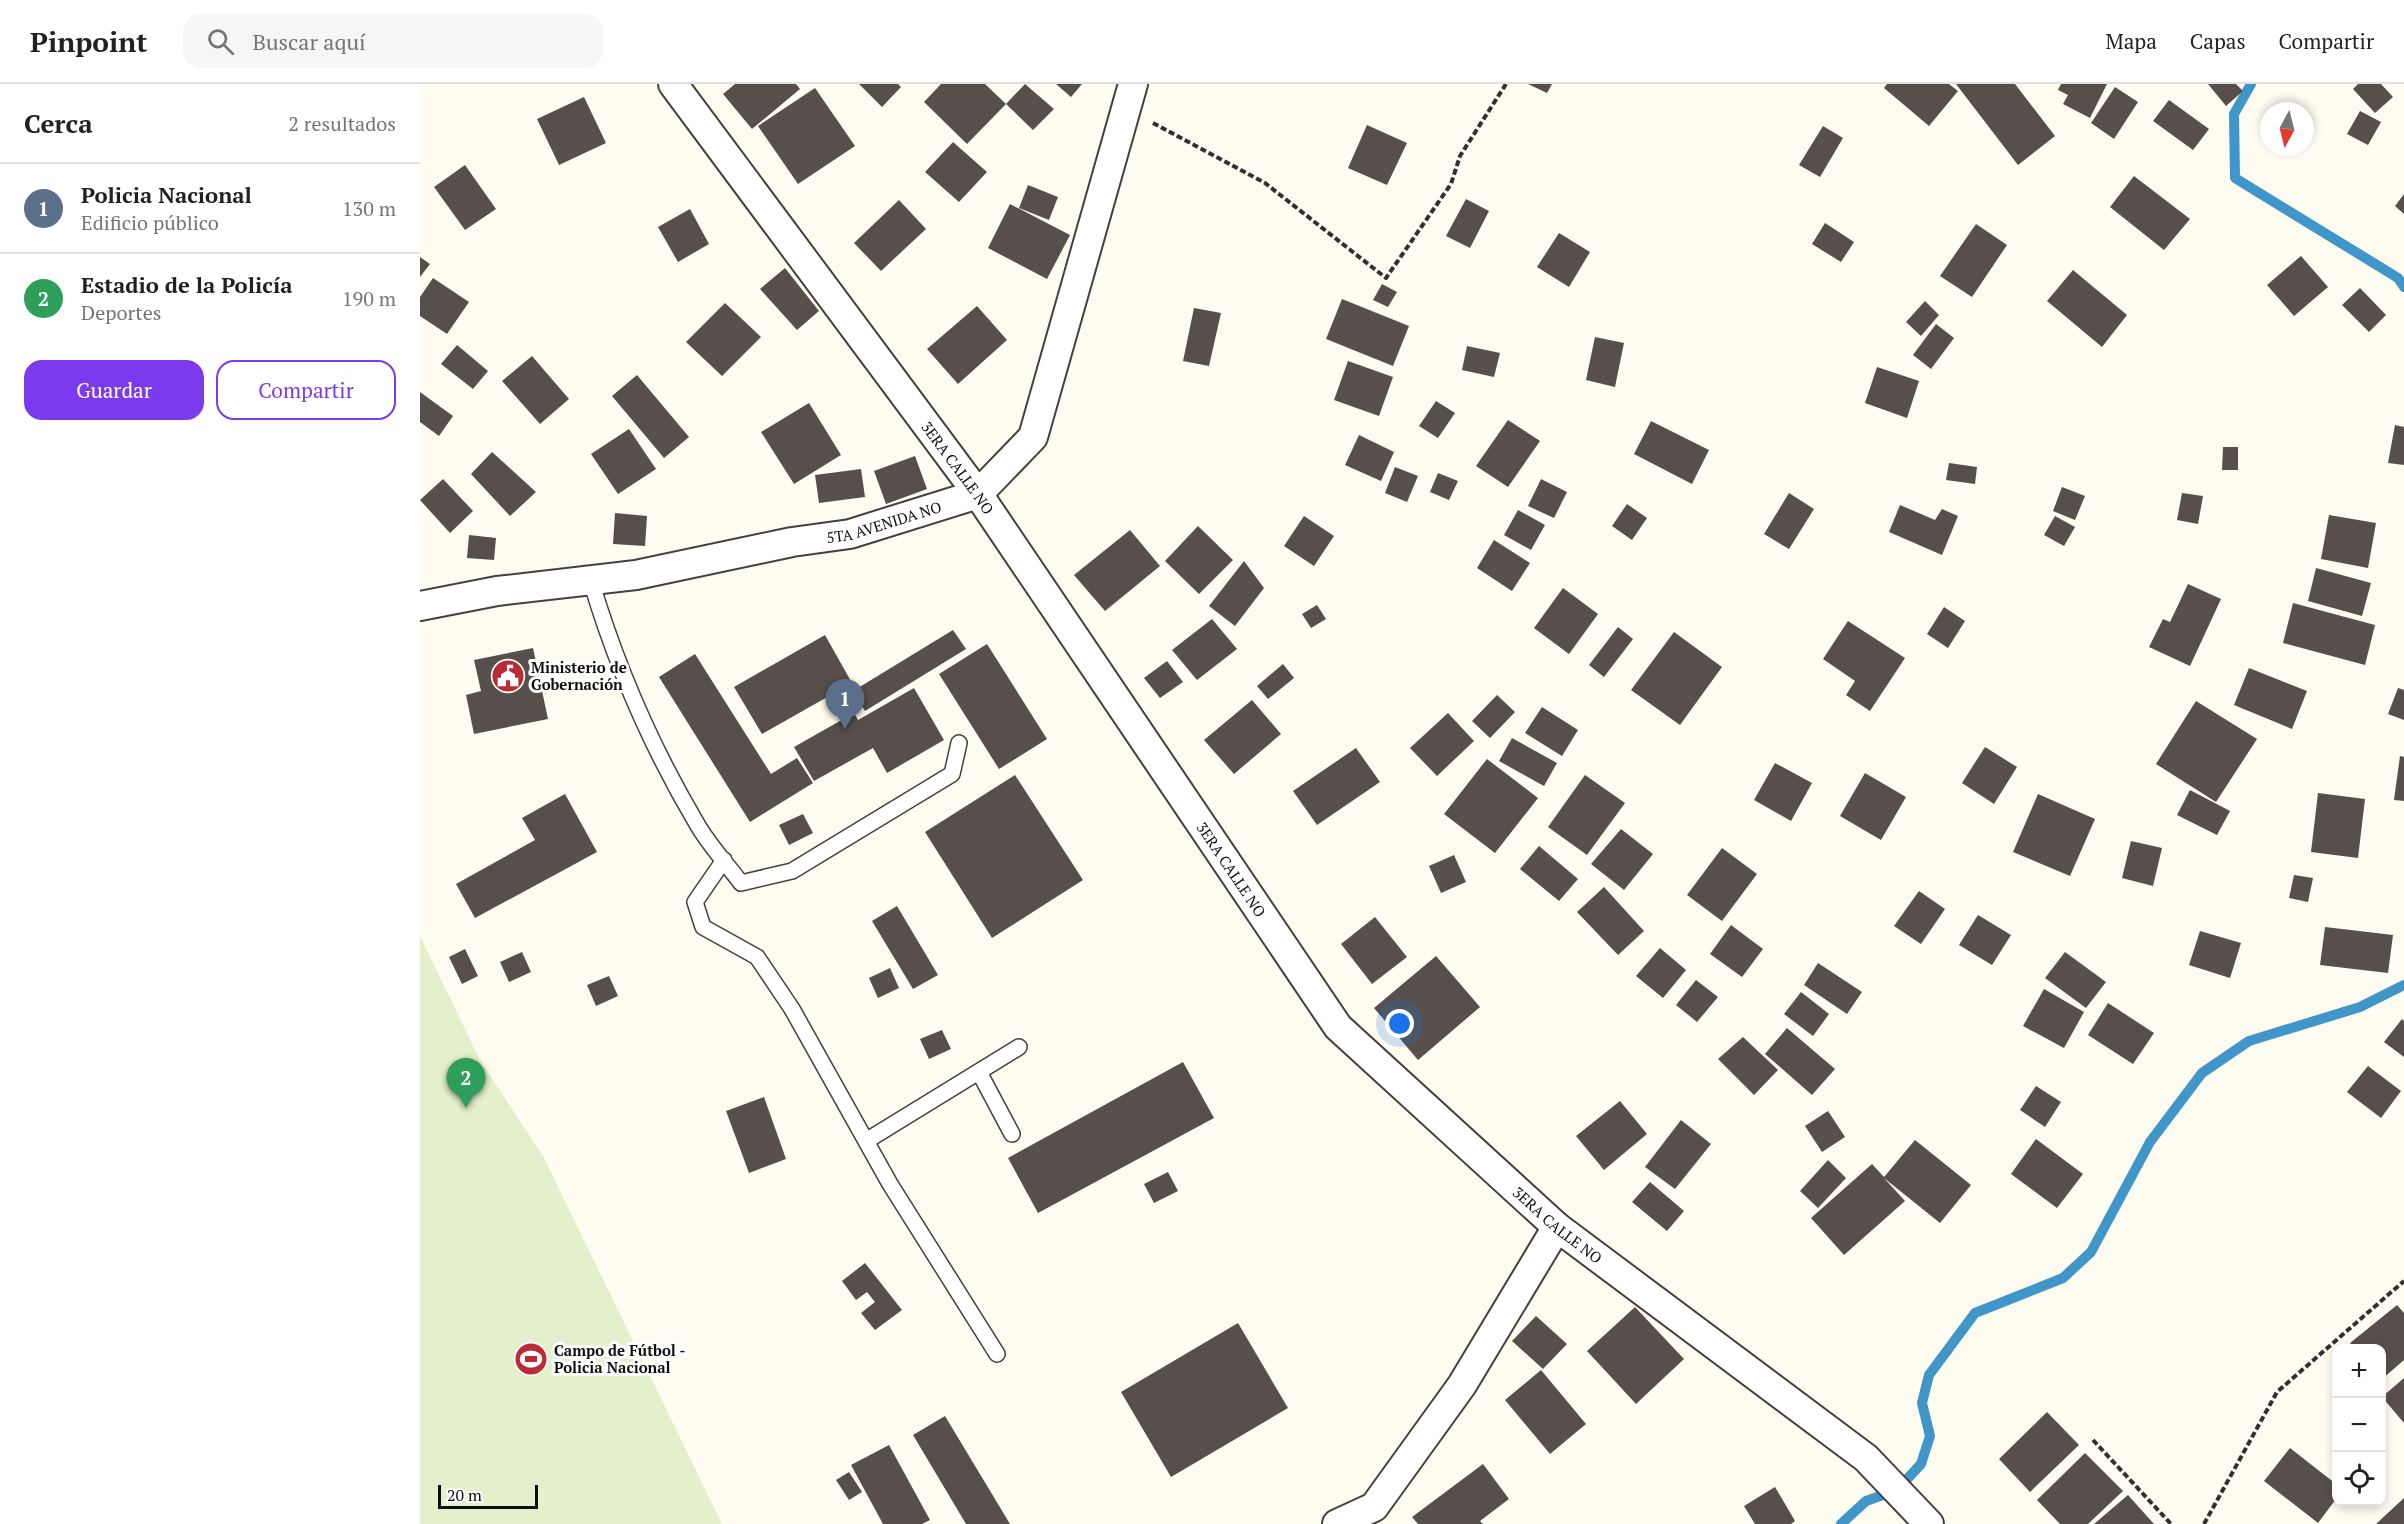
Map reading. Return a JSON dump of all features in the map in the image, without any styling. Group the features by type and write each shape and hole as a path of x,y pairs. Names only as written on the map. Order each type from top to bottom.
{"street":[{"name":"3ERA CALLE NO","path":"673,84 978,494 1338,1027 1557,1227 1866,1458 1929,1524"},
{"name":"5TA AVENIDA NO","path":"420,606 497,591 636,575 792,542 850,534 978,494 1033,437 1129,96"},
{"path":"1337,1524 1374,1507 1462,1385 1557,1227"}],"lane":[{"path":"591,581 609,645 650,733 698,825 741,883 792,871 952,774 959,743"},
{"path":"724,860 696,902 703,927 757,957 792,1009 890,1184 997,1354"},
{"path":"866,1141 1019,1047"},
{"path":"979,1072 1012,1134"}],"path":[{"path":"1129,96 1265,183 1386,278 1451,184 1460,156 1506,84"},
{"path":"2204,1524 2277,1392 2404,1281"},
{"path":"2093,1440 2170,1524"}],"green space":[{"name":"Campo de Fútbol - Policia Nacional","path":"420,936 480,1060 543,1156 722,1524 420,1524"}],"building":[{"path":"735,84 796,84 800,89 752,129 723,94"},
{"path":"859,84 898,84 901,87 882,107"},
{"path":"941,84 985,84 1006,104 967,144 924,102"},
{"path":"1025,84 1054,109 1033,130 1006,104"},
{"path":"1056,84 1082,84 1071,97"},
{"path":"1528,84 1552,84 1547,93"},
{"path":"1887,84 1949,84 1958,91 1929,126 1884,88"},
{"path":"1956,84 2015,84 2055,136 2018,165"},
{"path":"2061,84 2107,84 2090,118 2063,104 2068,95 2058,90"},
{"path":"2208,84 2236,84 2243,91 2226,106"},
{"path":"2358,84 2381,84 2393,97 2375,113 2353,89"},
{"path":"2115,87 2138,102 2114,139 2091,123"},
{"path":"815,88 855,146 798,184 758,126"},
{"path":"584,97 606,143 559,165 537,119"},
{"path":"2169,100 2209,129 2193,150 2153,121"},
{"path":"2360,111 2381,122 2368,145 2347,134"},
{"path":"1367,125 1407,143 1387,185 1348,168"},
{"path":"1823,126 1843,138 1820,177 1799,165"},
{"path":"953,142 987,172 959,202 925,172"},
{"path":"465,165 496,209 465,230 434,187"},
{"path":"2134,176 2190,219 2164,250 2110,207"},
{"path":"1028,185 1058,197 1049,220 1019,208"},
{"path":"2404,194 2404,214 2395,206"},
{"path":"1466,199 1489,211 1470,248 1446,236"},
{"path":"899,200 926,229 881,271 854,243"},
{"path":"1010,204 1070,235 1047,279 988,248"},
{"path":"690,209 709,244 678,262 658,227"},
{"path":"1825,223 1854,242 1841,262 1812,244"},
{"path":"1976,224 2007,245 1972,297 1940,276"},
{"path":"1559,233 1590,252 1569,287 1537,267"},
{"path":"2301,256 2328,287 2294,316 2267,285"},
{"path":"420,257 430,264 420,277"},
{"path":"785,268 819,311 797,330 760,289"},
{"path":"2073,270 2127,315 2102,347 2047,301"},
{"path":"433,278 469,302 447,334 420,316 420,297"},
{"path":"1382,284 1397,292 1388,307 1373,300"},
{"path":"2360,288 2386,315 2369,332 2342,305"},
{"path":"1342,299 1409,326 1393,366 1326,339"},
{"path":"1925,301 1939,315 1921,336 1906,322"},
{"path":"725,303 761,337 722,376 686,342"},
{"path":"977,306 1007,340 958,384 927,349"},
{"path":"1194,308 1221,313 1209,366 1183,361"},
{"path":"1936,324 1954,338 1931,369 1913,355"},
{"path":"1595,337 1624,343 1615,387 1586,380"},
{"path":"457,345 488,371 473,389 441,364"},
{"path":"1467,346 1500,353 1494,377 1462,370"},
{"path":"532,356 569,399 540,424 502,381"},
{"path":"1348,361 1393,377 1379,416 1334,400"},
{"path":"1877,367 1919,381 1907,418 1865,403"},
{"path":"637,375 689,437 664,458 612,396"},
{"path":"420,392 453,416 439,436 420,422"},
{"path":"1436,401 1455,413 1438,438 1419,426"},
{"path":"809,403 841,455 794,484 761,432"},
{"path":"1508,420 1540,441 1508,487 1476,466"},
{"path":"1651,421 1709,450 1692,484 1634,454"},
{"path":"2395,425 2404,427 2404,465 2388,463"},
{"path":"629,429 656,469 618,494 591,454"},
{"path":"1359,435 1394,452 1381,481 1345,465"},
{"path":"2223,447 2238,447 2238,470 2222,470"},
{"path":"492,452 536,492 510,516 471,474"},
{"path":"915,456 927,489 886,504 874,471"},
{"path":"1949,463 1977,467 1975,484 1946,480"},
{"path":"1395,467 1418,476 1407,502 1385,493"},
{"path":"861,469 865,497 819,503 815,475"},
{"path":"1438,473 1458,481 1449,500 1430,492"},
{"path":"443,479 473,511 450,533 420,500"},
{"path":"1541,479 1567,492 1554,518 1528,506"},
{"path":"2062,487 2085,496 2075,520 2053,511"},
{"path":"1789,493 1814,509 1789,549 1764,534"},
{"path":"2182,493 2203,496 2198,524 2177,520"},
{"path":"1627,504 1647,518 1632,540 1612,526"},
{"path":"1900,505 1935,520 1942,509 1958,516 1942,555 1889,532"},
{"path":"1518,510 1545,525 1531,550 1504,535"},
{"path":"615,513 647,516 645,546 613,544"},
{"path":"2329,515 2376,523 2368,568 2321,559"},
{"path":"1304,516 1334,536 1314,566 1284,546"},
{"path":"2055,516 2075,527 2064,546 2044,535"},
{"path":"1198,526 1233,560 1199,594 1165,561"},
{"path":"1130,530 1160,566 1105,611 1074,575"},
{"path":"469,535 496,538 494,560 467,558"},
{"path":"1494,540 1530,563 1512,591 1477,568"},
{"path":"1244,561 1264,588 1235,626 1209,606"},
{"path":"2316,568 2371,583 2362,616 2308,601"},
{"path":"2188,584 2221,599 2190,666 2149,647 2163,619 2170,622"},
{"path":"1563,588 1598,614 1569,654 1534,628"},
{"path":"2293,603 2375,625 2365,665 2283,643"},
{"path":"1317,605 1326,619 1311,628 1302,614"},
{"path":"1944,607 1965,621 1948,648 1927,634"},
{"path":"1212,619 1237,649 1197,680 1172,650"},
{"path":"1848,621 1905,658 1870,711 1846,695 1855,681 1823,659"},
{"path":"1618,627 1633,639 1604,677 1589,665"},
{"path":"953,630 966,649 865,711 853,691"},
{"path":"1674,632 1722,667 1680,725 1631,690"},
{"path":"825,635 852,683 762,734 734,687"},
{"path":"987,644 1047,739 999,769 939,674"},
{"name":"Ministerio de Gobernación","path":"533,648 548,719 474,734 466,695 481,691 474,660"},
{"path":"695,654 771,774 797,758 813,783 750,822 659,677"},
{"path":"1167,661 1183,682 1160,698 1144,678"},
{"path":"1283,664 1294,678 1268,699 1257,686"},
{"path":"2249,668 2307,691 2292,729 2234,705"},
{"path":"914,688 944,740 887,773 873,748 814,781 794,747 854,713 858,720"},
{"path":"2398,688 2404,690 2404,720 2388,714"},
{"path":"1497,695 1515,712 1490,738 1472,721"},
{"path":"1252,700 1281,734 1234,774 1204,740"},
{"path":"2196,701 2257,739 2216,802 2156,764"},
{"path":"1542,707 1578,730 1562,756 1525,733"},
{"path":"1448,713 1474,741 1437,776 1410,748"},
{"path":"1512,738 1557,763 1544,786 1499,761"},
{"path":"1985,747 2017,767 1994,804 1962,783"},
{"path":"1356,748 1380,782 1317,825 1293,791"},
{"path":"2400,756 2404,757 2404,801 2394,800"},
{"path":"1487,759 1538,798 1495,853 1444,814"},
{"path":"1775,763 1812,783 1791,821 1754,800"},
{"path":"1865,773 1906,797 1881,840 1840,816"},
{"path":"1015,775 1083,880 992,938 925,832"},
{"path":"1585,775 1625,803 1587,855 1548,827"},
{"path":"2190,790 2230,811 2217,835 2177,815"},
{"path":"2318,793 2365,799 2358,858 2311,852"},
{"path":"565,794 597,852 475,918 456,884 535,840 522,818"},
{"path":"2038,794 2095,819 2070,876 2013,852"},
{"path":"803,814 813,833 789,845 779,825"},
{"path":"1621,829 1653,854 1624,890 1591,864"},
{"path":"2131,841 2162,848 2153,886 2122,878"},
{"path":"1539,846 1578,879 1559,901 1520,869"},
{"path":"1722,848 1757,874 1722,921 1687,895"},
{"path":"1454,855 1466,882 1441,893 1429,866"},
{"path":"2294,875 2313,878 2308,902 2289,898"},
{"path":"1604,887 1644,931 1618,955 1577,912"},
{"path":"1919,891 1945,909 1921,944 1894,926"},
{"path":"897,906 938,975 913,989 872,921"},
{"path":"1978,915 2011,935 1992,965 1959,945"},
{"path":"1375,917 1407,957 1372,984 1341,944"},
{"path":"1731,925 1763,949 1742,977 1710,954"},
{"path":"2325,927 2393,935 2388,973 2320,965"},
{"path":"2200,931 2241,943 2230,978 2189,965"},
{"path":"1660,948 1686,970 1663,998 1636,976"},
{"path":"465,949 478,976 462,984 449,957"},
{"path":"522,952 531,972 509,982 500,962"},
{"path":"2065,952 2106,982 2086,1008 2045,978"},
{"path":"1436,956 1480,1007 1418,1060 1374,1008"},
{"path":"1818,963 1862,992 1847,1014 1804,985"},
{"path":"890,968 899,988 878,998 869,978"},
{"path":"609,976 618,996 596,1006 587,985"},
{"path":"1696,980 1718,997 1697,1022 1676,1005"},
{"path":"2044,989 2084,1012 2064,1048 2023,1026"},
{"path":"1801,992 1829,1014 1813,1036 1784,1014"},
{"path":"2108,1003 2154,1033 2133,1064 2088,1035"},
{"path":"2402,1019 2404,1021 2404,1057 2384,1042"},
{"path":"1787,1028 1835,1069 1812,1095 1765,1054"},
{"path":"942,1030 951,1049 929,1059 920,1039"},
{"path":"1743,1037 1778,1070 1754,1095 1718,1059"},
{"path":"1183,1062 1214,1118 1038,1213 1008,1158"},
{"path":"2368,1066 2401,1091 2381,1118 2347,1092"},
{"path":"2036,1086 2061,1102 2045,1127 2020,1110"},
{"path":"764,1097 786,1159 749,1173 726,1111"},
{"path":"1620,1101 1647,1134 1604,1170 1576,1136"},
{"path":"1828,1111 1845,1137 1822,1152 1805,1126"},
{"path":"1681,1120 1711,1144 1675,1189 1645,1167"},
{"path":"2036,1139 2083,1174 2057,1208 2011,1174"},
{"path":"1915,1140 1971,1185 1940,1223 1884,1178 1905,1201 1844,1255 1811,1218 1872,1164 1884,1177"},
{"path":"1828,1160 1846,1178 1818,1208 1800,1191"},
{"path":"1168,1172 1178,1191 1154,1203 1144,1184"},
{"path":"1650,1182 1684,1211 1667,1231 1632,1202"},
{"path":"865,1263 902,1310 875,1330 861,1313 875,1302 867,1292 856,1300 842,1281"},
{"path":"2397,1305 2404,1313 2404,1360 2386,1376 2386,1344 2350,1343"},
{"path":"1635,1307 1684,1359 1636,1404 1587,1351"},
{"path":"1536,1316 1567,1344 1543,1369 1512,1341"},
{"path":"1238,1323 1288,1408 1171,1477 1121,1392"},
{"path":"1541,1370 1586,1424 1550,1454 1505,1400"},
{"path":"2404,1378 2404,1423 2386,1402 2386,1394"},
{"path":"2047,1412 2079,1445 2030,1492 1999,1459"},
{"path":"945,1416 1010,1524 966,1524 913,1435"},
{"path":"889,1445 930,1520 922,1524 883,1524 851,1465"},
{"path":"2290,1448 2332,1481 2332,1504 2318,1523 2264,1481"},
{"path":"2085,1453 2123,1491 2088,1524 2060,1524 2037,1500"},
{"path":"1483,1464 1509,1499 1480,1521 1483,1524 1418,1524 1412,1517"},
{"path":"849,1472 862,1492 849,1500 836,1480"},
{"path":"1775,1487 1795,1521 1791,1524 1755,1524 1744,1506"},
{"path":"2128,1495 2154,1524 2094,1524"},
{"path":"2404,1498 2404,1524 2376,1524"}],"waterway":[{"path":"2251,84 2234,114 2235,178 2398,278 2404,287"},
{"path":"1841,1524 1866,1501 1897,1490 1921,1464 1930,1436 1922,1403 1929,1375 1975,1313 2063,1278 2091,1252 2150,1142 2202,1073 2249,1041 2360,1007 2404,985"}],"place":[{"name":"Ministerio de Gobernación","path":"508,676"},
{"name":"Policia Nacional","path":"845,729"},
{"name":"Estadio de la Policía","path":"466,1108"},
{"name":"Campo de Fútbol - Policia Nacional","path":"531,1359"}]}
